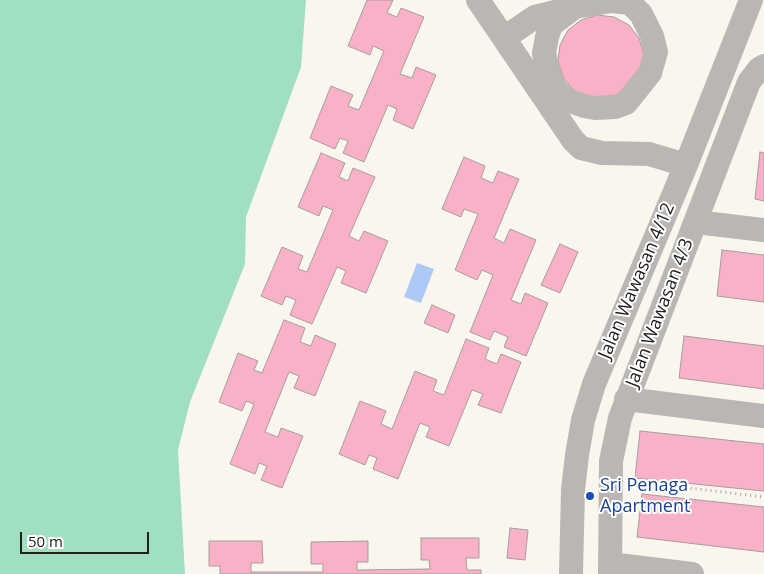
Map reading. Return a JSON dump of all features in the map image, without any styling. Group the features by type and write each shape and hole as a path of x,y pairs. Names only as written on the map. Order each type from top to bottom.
{"street":[{"path":"478,0 572,140 581,148 602,153 649,154 686,165"},
{"name":"Jalan Wawasan 4/12","path":"571,574 577,455 583,420 594,384 686,165 751,0"},
{"path":"504,38 535,17 575,7 611,1 630,3 641,14 652,36 656,52 650,73 626,103 615,107 584,106 568,100 556,90 549,74 544,53 547,37 551,25 575,7"},
{"name":"Jalan Wawasan 4/3","path":"610,569 611,461 626,399 749,82 758,69 764,66"},
{"path":"696,222 764,230"},
{"path":"626,399 764,416"},
{"path":"610,569 692,574"}],"path":[{"path":"611,478 764,497"}],"green space":[{"path":"0,0 306,0 301,67 246,217 245,264 190,402 178,450 185,574 0,574"}],"water":[{"path":"417,263 434,269 421,303 404,297"}],"building":[{"path":"367,0 393,0 387,13 397,17 401,8 424,17 400,74 412,78 416,67 436,75 413,129 393,120 397,109 388,105 364,162 343,153 348,141 340,138 335,149 310,138 331,86 353,95 348,106 359,110 384,51 373,46 370,55 348,46"},
{"path":"597,15 614,17 629,25 639,38 644,54 642,71 621,95 588,98 573,90 563,77 558,61 560,45 568,30 581,20"},
{"path":"760,152 764,153 764,201 755,199"},
{"path":"321,153 345,163 339,177 348,181 353,168 375,177 349,236 359,241 364,231 388,241 366,293 341,283 346,271 337,267 312,324 290,315 296,300 286,296 282,305 261,296 282,247 303,256 298,269 307,272 333,210 323,206 319,216 298,207"},
{"path":"464,157 485,166 481,178 493,183 498,171 519,179 494,238 504,243 510,229 536,240 511,300 521,304 525,293 548,303 526,356 504,347 508,337 494,331 490,340 470,332 493,275 482,270 477,280 455,270 478,214 464,209 461,217 442,209"},
{"path":"560,244 578,252 560,293 541,285"},
{"path":"722,250 764,255 764,302 717,296"},
{"path":"432,305 455,315 448,333 424,323"},
{"path":"284,320 305,328 300,342 311,346 315,335 336,344 315,396 294,388 299,376 289,372 265,432 278,437 281,428 303,436 282,488 261,480 267,466 259,463 255,474 230,464 254,404 246,401 242,411 219,402 238,353 258,361 254,370 262,373"},
{"path":"684,336 764,346 764,389 679,378"},
{"path":"466,339 489,348 485,359 497,364 501,354 521,362 501,413 478,405 483,394 472,390 449,446 426,437 430,427 420,423 398,479 373,469 377,458 369,455 365,465 339,454 360,401 386,411 381,424 392,429 415,371 437,380 433,391 444,395"},
{"path":"640,431 764,444 764,491 635,478"},
{"path":"642,494 764,507 764,552 637,537"},
{"path":"510,528 528,530 525,560 507,558"},
{"path":"421,538 479,538 479,558 466,558 467,570 481,570 481,574 220,574 220,566 209,566 209,541 262,541 263,563 251,563 251,572 323,572 323,564 311,564 311,542 368,541 368,562 357,562 357,570 430,569 429,560 421,560"}],"place":[{"name":"Sri Penaga Apartment","path":"590,496"}]}
